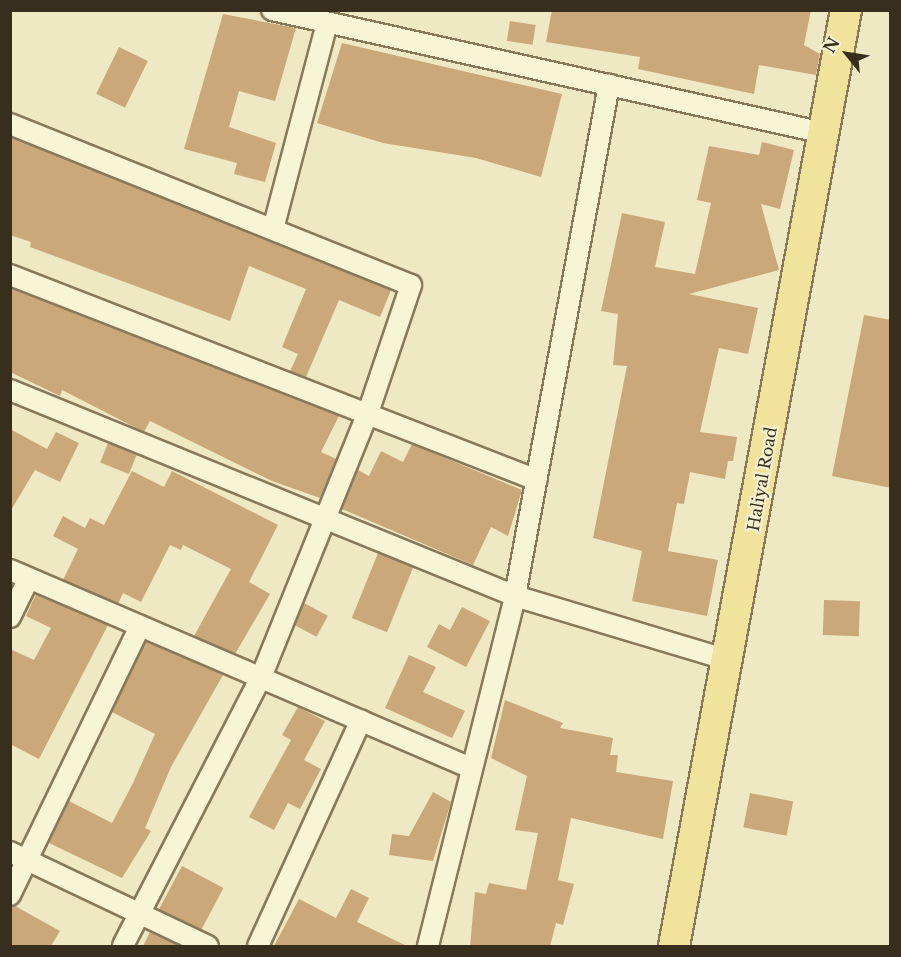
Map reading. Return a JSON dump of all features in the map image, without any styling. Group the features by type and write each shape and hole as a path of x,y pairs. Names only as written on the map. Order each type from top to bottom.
{"main road":[{"name":"Haliyal Road","path":"674,946 729,660 846,10"}],"street":[{"path":"272,10 825,133"},
{"path":"273,230 327,23"},
{"path":"428,946 515,596 609,85"},
{"path":"10,124 411,285 369,410 261,677 123,946"},
{"path":"10,275 369,410 537,480"},
{"path":"10,390 515,596 729,660"},
{"path":"10,570 471,768"},
{"path":"10,617 29,578"},
{"path":"10,895 19,857 140,626"},
{"path":"258,946 361,720"},
{"path":"19,857 208,946"}],"building":[{"path":"552,10 811,10 804,45 820,54 816,75 759,65 754,94 638,69 640,57 546,42"},
{"path":"223,14 296,28 275,101 239,91 229,127 276,143 265,182 234,174 237,163 184,149"},
{"path":"510,21 536,25 533,45 507,41"},
{"path":"342,43 562,94 541,177 476,158 383,143 317,123"},
{"path":"119,47 148,61 125,108 96,94"},
{"path":"10,137 391,290 380,317 339,300 306,377 290,371 298,354 282,347 306,289 249,266 230,321 30,247 31,242 10,235"},
{"path":"762,142 794,150 780,209 761,204 779,270 689,294 758,308 748,354 719,348 700,432 737,437 733,461 728,461 725,479 690,472 684,504 677,503 668,551 718,560 707,616 632,601 642,551 593,538 627,366 613,365 618,314 601,311 622,213 665,222 655,267 695,274 711,203 697,200 709,146 759,155"},
{"path":"10,288 339,416 321,452 336,459 320,498 272,481 150,421 144,432 62,390 60,396 10,372"},
{"path":"864,315 891,320 891,488 832,476"},
{"path":"10,429 47,449 56,432 79,443 60,482 35,470 10,512"},
{"path":"108,443 137,455 129,474 100,462"},
{"path":"412,444 522,490 508,536 491,527 473,565 342,509 358,470 369,476 381,451 403,462"},
{"path":"132,471 164,487 172,471 278,525 249,582 270,594 235,654 194,636 231,569 183,545 181,550 170,545 141,602 123,593 118,604 63,580 78,549 53,536 63,516 85,528 90,518 104,525"},
{"path":"378,553 413,567 387,632 352,618"},
{"path":"36,594 108,625 39,759 10,744 10,649 34,660 51,628 26,616"},
{"path":"824,600 860,601 859,636 823,635"},
{"path":"304,603 328,616 317,637 293,624"},
{"path":"462,607 490,621 466,667 427,647 439,624 450,630"},
{"path":"146,641 223,675 171,767 145,828 151,831 122,878 49,843 69,801 112,823 132,785 155,734 112,712"},
{"path":"409,655 436,667 423,692 465,711 452,738 385,708"},
{"path":"505,700 563,723 560,728 613,738 610,755 618,755 616,772 673,781 663,839 571,818 558,880 574,884 563,925 556,923 550,946 470,946 475,892 486,894 489,883 526,890 538,833 515,830 527,776 491,758"},
{"path":"298,707 325,721 304,760 321,769 300,809 288,803 274,830 249,817 291,740 282,735"},
{"path":"433,792 451,802 433,861 389,855 392,834 409,836"},
{"path":"750,793 793,801 787,836 743,827"},
{"path":"182,866 223,888 200,931 159,909"},
{"path":"351,889 369,898 357,922 407,946 274,946 299,899 336,918"},
{"path":"15,906 60,931 51,946 10,946 10,907"},
{"path":"150,932 181,946 143,946"}]}
